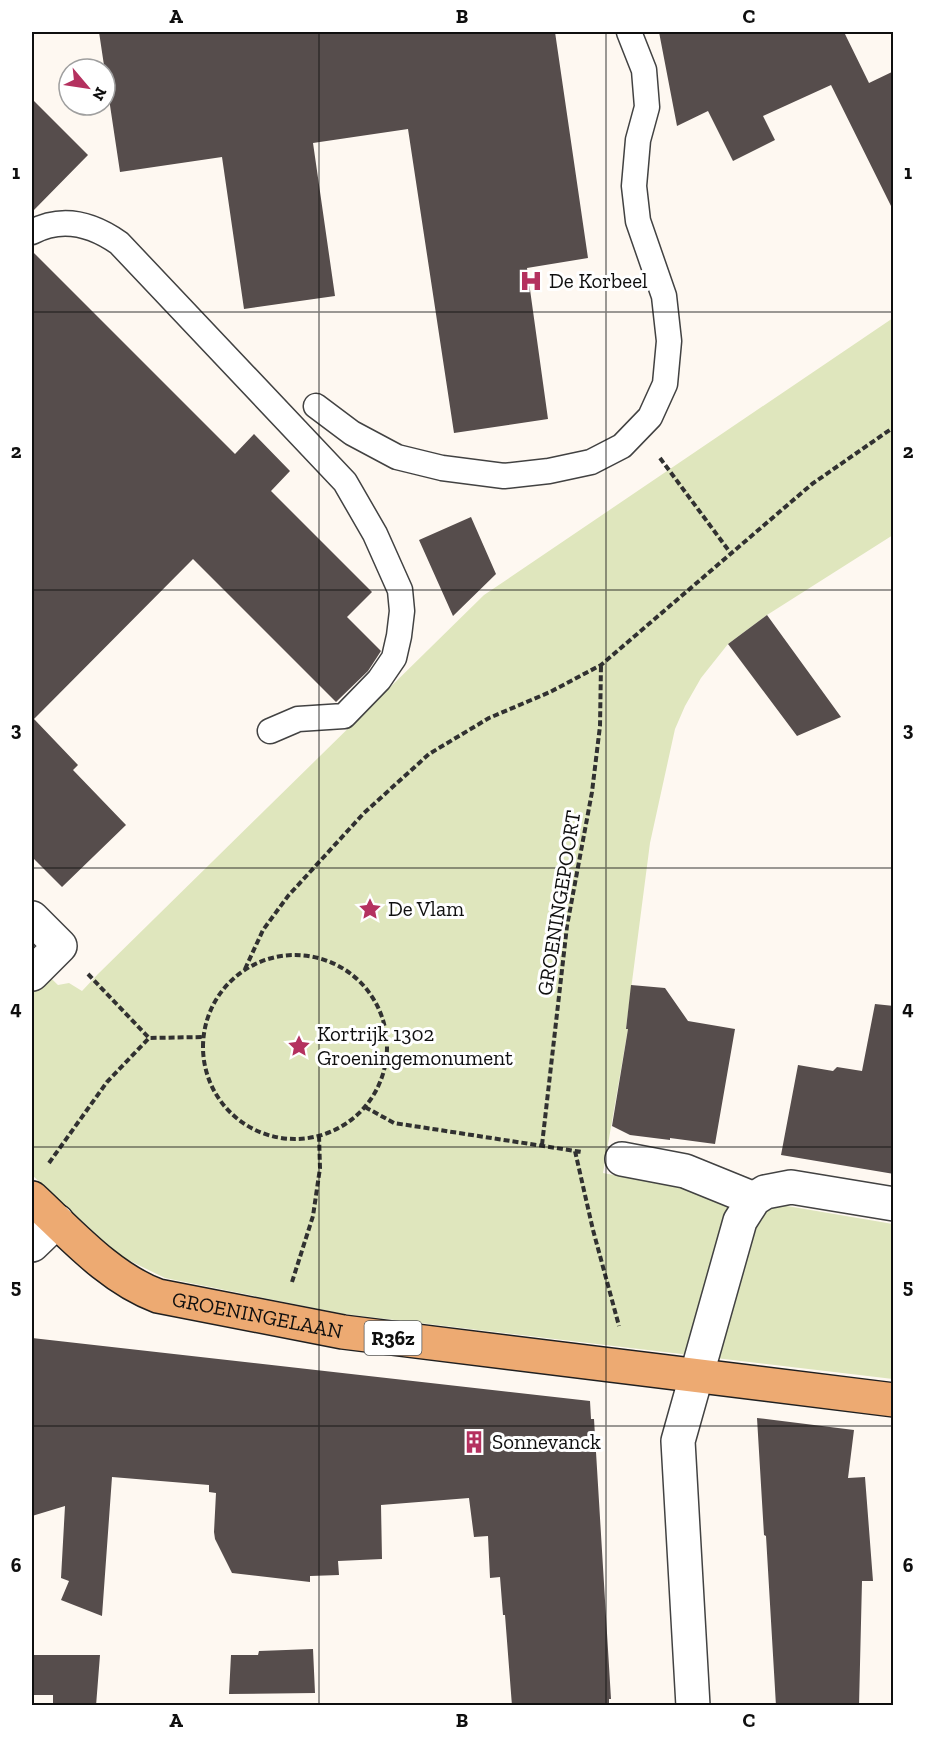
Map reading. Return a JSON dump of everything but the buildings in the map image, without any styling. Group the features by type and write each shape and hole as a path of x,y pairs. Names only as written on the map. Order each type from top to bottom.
{"main road":[{"name":"GROENINGELAAN","path":"37,1185 57,1221 121,1279 158,1296 343,1332 894,1400"}],"street":[{"path":"32,918 60,946 32,974"},
{"path":"622,1159 685,1171 754,1199"},
{"path":"693,1706 678,1441 736,1233 746,1210 754,1199 765,1192 790,1187 894,1204"},
{"path":"32,1245 57,1221"}],"lane":[{"path":"316,406 352,433 397,457 442,468 504,476 549,471 591,462 622,446 650,417 665,384 669,341 664,296 638,221 634,186 638,140 647,107 644,70 629,32"},
{"path":"32,232 46,226 72,223 97,229 119,243 345,482 375,534 399,590 402,611 393,658 380,680 344,716 298,719 270,731"}],"path":[{"path":"650,417 656,453 732,555"},
{"path":"245,969 263,930 288,896 364,813 429,754 489,718 550,692 601,665 732,555 812,484 894,427"},
{"name":"GROENINGEPOORT","path":"542,1145 567,926 592,792 600,726 601,665"},
{"path":"60,946 149,1038"},
{"path":"305,954 335,963 361,982 379,1008 387,1038 385,1069 373,1098 353,1119 330,1133 303,1139 275,1137 249,1128 228,1111 213,1090 204,1064 204,1037 210,1011 224,987 245,969 274,957 305,954"},
{"path":"37,1185 107,1082 149,1038 204,1037"},
{"path":"365,1107 394,1123 575,1151 593,1230 630,1367"},
{"path":"281,1320 313,1216 320,1168 319,1135"}],"green space":[{"path":"893,318 893,535 767,615 728,644 701,678 675,729 650,843 626,1028 628,1029 603,1173 893,1224 893,1379 344,1314 165,1278 120,1256 32,1175 32,960 58,985 69,983 82,991 484,595"}],"place":[{"name":"De Korbeel","path":"531,281"},
{"name":"De Vlam","path":"370,909"},
{"name":"Kortrijk 1302 Groeningemonument","path":"299,1046"},
{"name":"Sonnevanck","path":"474,1442"}]}
